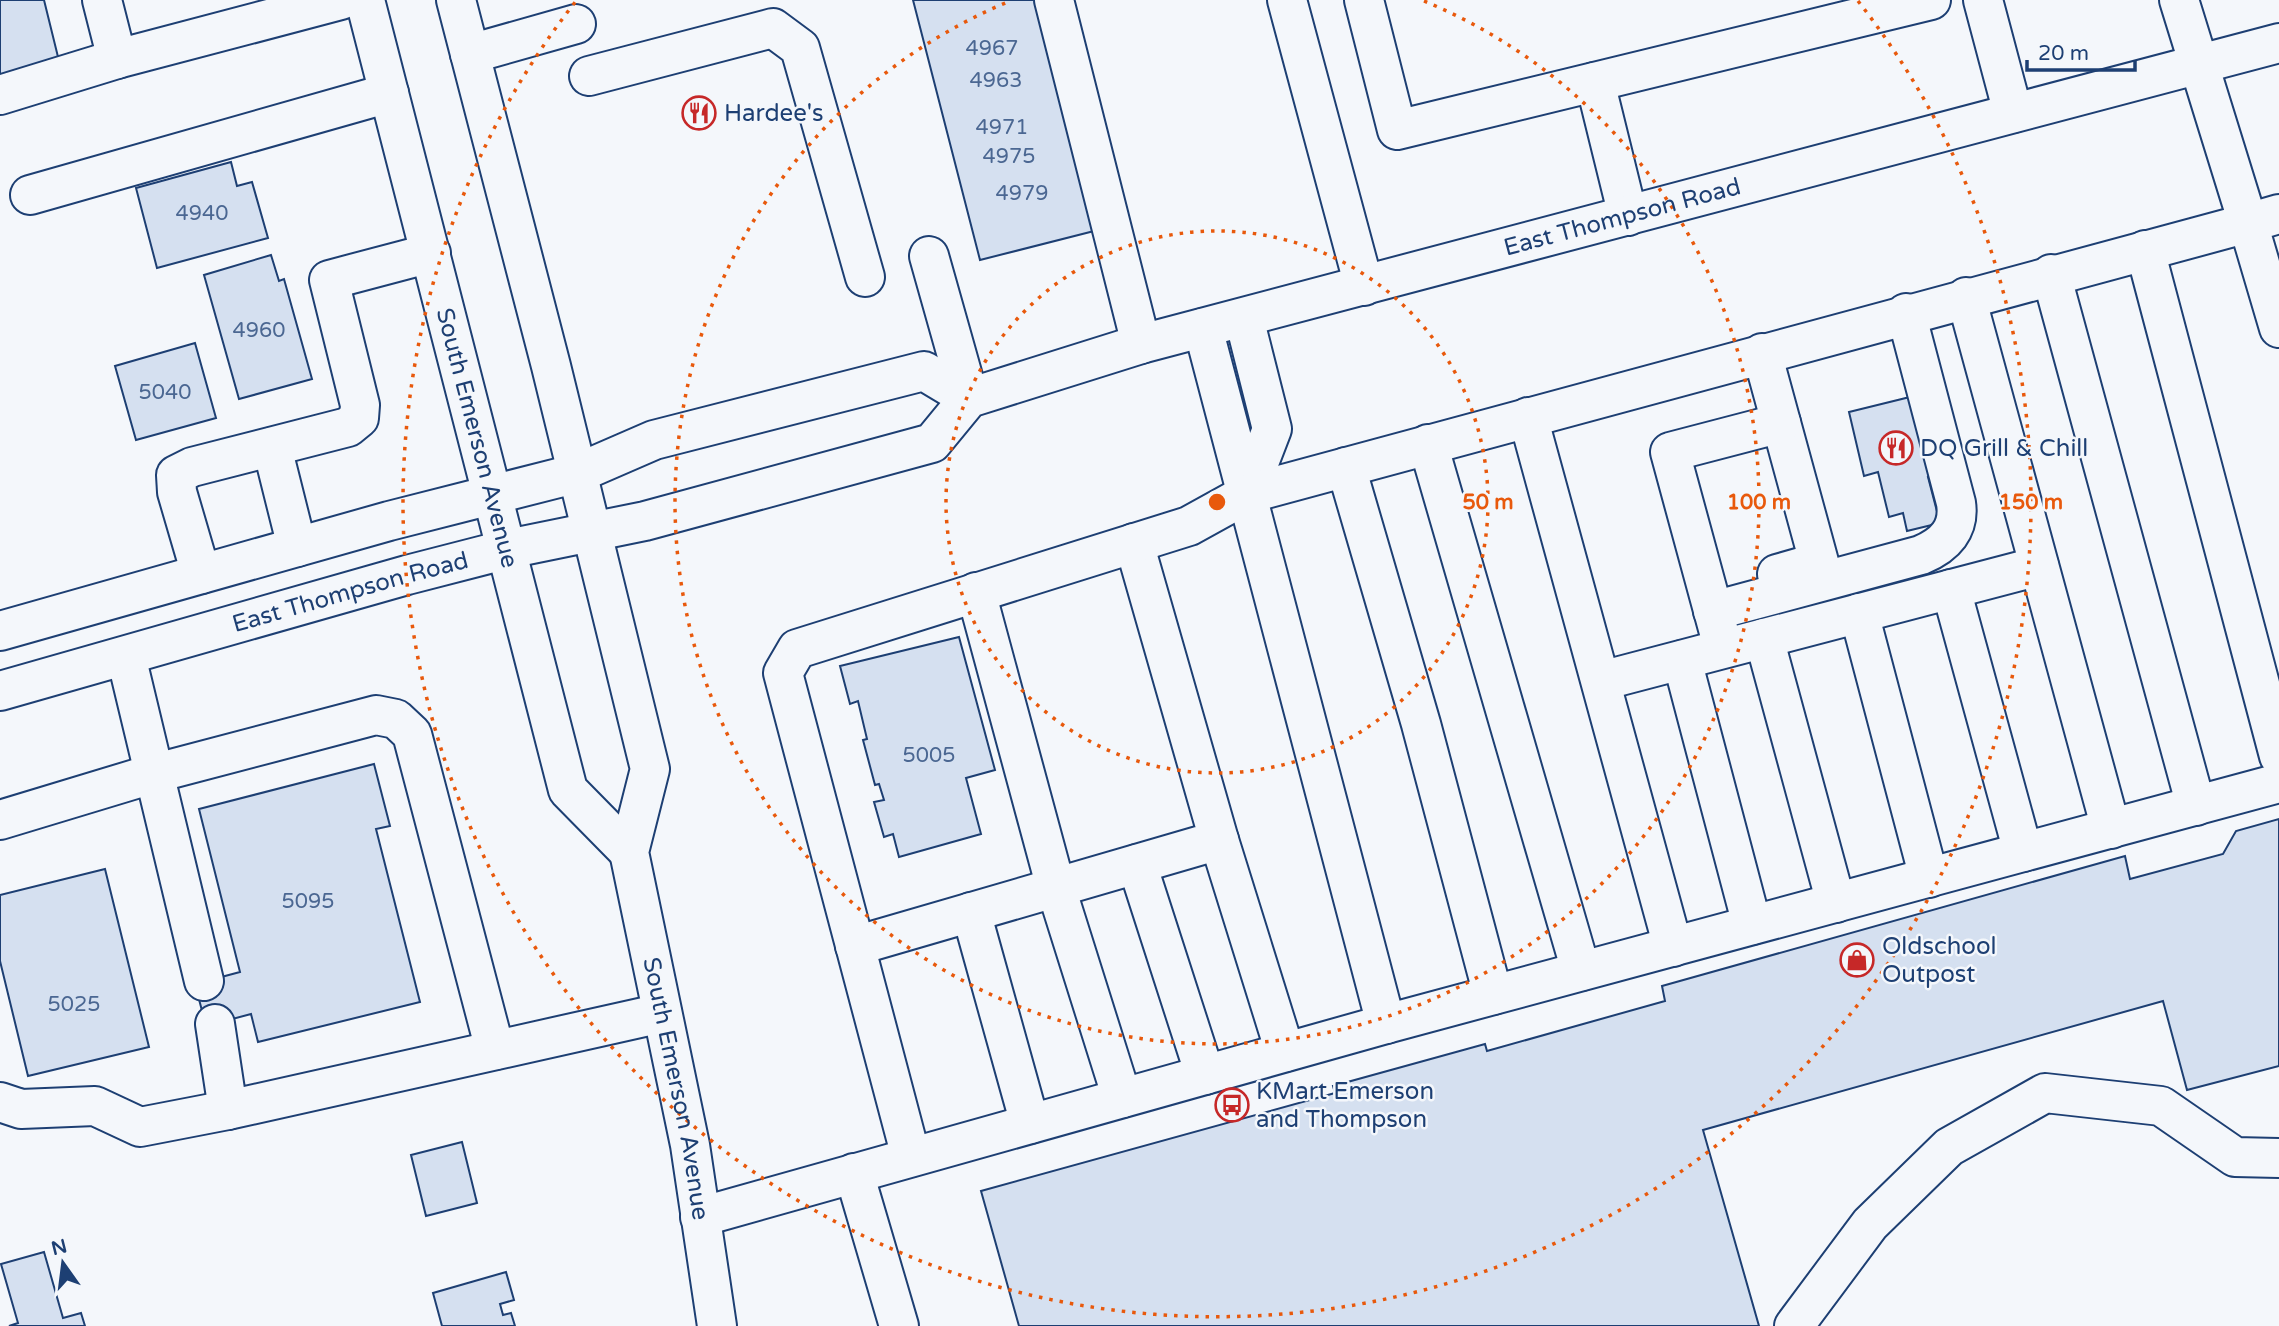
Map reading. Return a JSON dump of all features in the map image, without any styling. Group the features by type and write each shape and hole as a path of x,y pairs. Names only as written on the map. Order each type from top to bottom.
{"main road":[{"path":"102,0 117,59"},
{"path":"0,95 117,59 341,0"},
{"name":"South Emerson Avenue","path":"365,0 568,790 629,852"},
{"name":"South Emerson Avenue","path":"456,0 578,472 650,769 629,852 690,1145 717,1326"},
{"path":"1054,0 1141,344"},
{"path":"1287,0 1364,286"},
{"path":"1364,0 1397,130 1913,2"},
{"path":"1983,0 2013,113"},
{"path":"2179,0 2197,65 2264,218 2279,328"},
{"path":"470,54 576,24"},
{"path":"589,76 773,28 800,48 865,277"},
{"name":"East Thompson Road","path":"0,691 508,549 592,532 770,488 932,443 969,398 1141,344 2279,43"},
{"path":"1595,82 1628,216"},
{"path":"30,195 389,93"},
{"path":"911,1157 783,673 797,649 1189,526 1247,494 2264,218"},
{"path":"2145,250 2279,756"},
{"path":"201,574 177,492 176,475 192,467 348,427 359,418 360,405 329,280 431,253"},
{"path":"929,256 969,398"},
{"path":"2051,274 2196,806"},
{"path":"1966,297 2111,829"},
{"path":"1710,602 1921,555 1934,550 1949,537 1956,520 1956,502 1906,313"},
{"path":"1244,318 1272,429 1247,494"},
{"path":"1203,328 1386,1024"},
{"path":"1710,602 1819,562 1762,353"},
{"path":"0,631 297,547 578,472 654,440 924,371 969,398"},
{"path":"1528,417 1673,947"},
{"path":"1723,649 1670,452 1781,423"},
{"path":"1428,444 1581,971"},
{"path":"272,447 297,547"},
{"path":"1346,467 1421,724 1493,995"},
{"path":"1135,543 1219,840 1285,1052"},
{"path":"1601,681 2039,566"},
{"path":"1951,589 2024,852"},
{"path":"976,592 1056,888 1122,1098"},
{"path":"1859,613 1929,878"},
{"path":"1764,638 1836,903"},
{"path":"126,656 152,774 204,981"},
{"path":"1682,660 1752,925"},
{"path":"0,820 152,774 376,715 396,719 412,734 495,1051"},
{"path":"700,1217 1386,1024 2279,783"},
{"path":"855,946 1219,840"},
{"path":"1137,864 1205,1075"},
{"path":"971,912 1030,1124"},
{"path":"0,1102 21,1109 95,1106 140,1127 228,1110 662,1013"},
{"path":"215,1024 228,1110"},
{"path":"1794,1326 1870,1224 1949,1147 2045,1093 2161,1106 2235,1157 2279,1158"},
{"path":"854,1173 899,1326"}],"building":[{"path":"0,0 44,0 60,65 0,81"},
{"path":"913,0 1042,0 1102,229 980,260"},
{"path":"231,162 237,186 252,182 268,238 157,268 136,188"},
{"path":"271,255 279,281 284,279 312,379 239,399 204,275"},
{"path":"195,343 216,418 136,440 115,366"},
{"name":"DQ Grill & Chill","path":"1910,397 1940,474 1928,477 1940,523 1907,531 1903,513 1889,517 1878,472 1864,476 1849,412"},
{"path":"959,637 995,770 966,778 981,834 899,857 893,834 884,837 874,802 884,800 879,784 875,785 863,740 867,739 858,701 850,704 840,666"},
{"path":"374,764 390,826 376,829 420,1002 258,1042 251,1014 206,1026 195,984 240,972 199,809"},
{"path":"2279,819 2279,1066 2187,1090 2163,1001 1703,1130 1759,1326 1019,1326 981,1191 1335,1093 1333,1086 1485,1044 1487,1051 1665,1001 1662,986 2125,856 2130,879 2223,854 2236,831"},
{"path":"105,869 149,1047 28,1076 0,961 0,895"},
{"path":"462,1142 477,1203 426,1216 411,1155"},
{"path":"44,1252 63,1318 81,1313 85,1326 9,1326 18,1323 1,1264"},
{"path":"506,1272 514,1300 500,1304 503,1315 511,1313 515,1326 442,1326 433,1293"}],"place":[{"name":"Hardee's","path":"699,113"},
{"name":"DQ Grill & Chill","path":"1896,448"},
{"name":"Oldschool Outpost","path":"1857,960"},
{"name":"KMart Emerson and Thompson","path":"1232,1105"}]}
